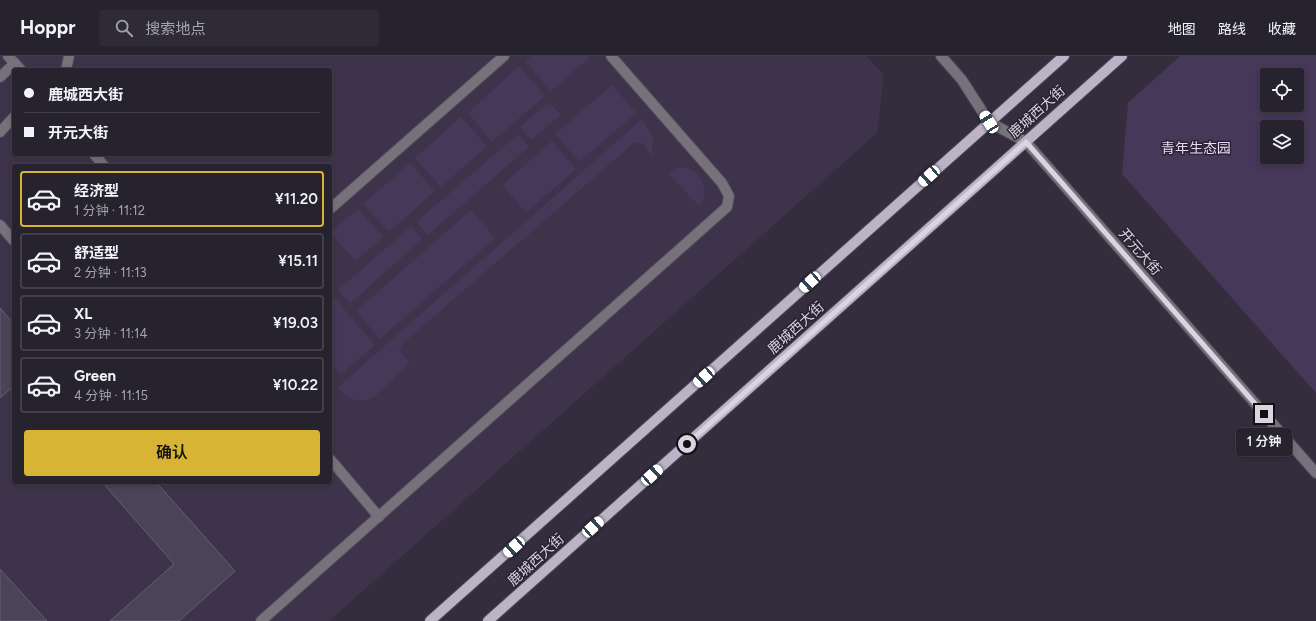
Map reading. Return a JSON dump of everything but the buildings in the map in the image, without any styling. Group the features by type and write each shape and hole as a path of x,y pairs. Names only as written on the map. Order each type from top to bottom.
{"main road":[{"name":"鹿城西大街","path":"430,621 1064,56"},
{"name":"鹿城西大街","path":"488,621 1122,56"}],"street":[{"path":"66,68 69,56"},
{"path":"332,207 504,56"},
{"path":"261,621 727,207 729,196 722,183 611,56"},
{"name":"开元大街","path":"940,56 962,80 989,122 1026,142 1316,473"},
{"path":"0,77 15,63"},
{"path":"0,132 12,119"},
{"path":"96,156 102,164"},
{"path":"0,225 12,239"},
{"path":"332,461 379,517"}],"shaded area":[{"path":"0,56 866,56 884,75 877,133 329,621 0,621"}],"green space":[{"path":"531,56 587,56 589,58 551,91 525,61"},
{"name":"青年生态园","path":"1180,56 1316,56 1316,393 1122,174 1128,103"},
{"path":"519,66 545,96 492,142 468,113"},
{"path":"612,85 636,113 579,162 555,134"},
{"path":"549,102 561,115 531,140 520,127"},
{"path":"461,117 487,146 441,187 415,158"},
{"path":"642,119 653,137 652,156 642,143 634,143 402,344 399,351 410,363 374,397 359,401 349,398 341,391 338,387"},
{"path":"518,134 529,147 428,235 416,222"},
{"path":"552,141 576,169 526,213 502,185"},
{"path":"410,163 435,191 389,232 363,204"},
{"path":"685,167 696,173 703,183 703,201 699,206 669,174 676,168"},
{"path":"358,209 383,237 356,261 332,235 332,231"},
{"path":"471,210 495,238 380,339 356,311"},
{"path":"411,226 422,239 350,304 338,290"},
{"path":"332,297 375,345 341,374 332,364"}],"route":[{"path":"687,444 1026,142 1264,414"}]}
